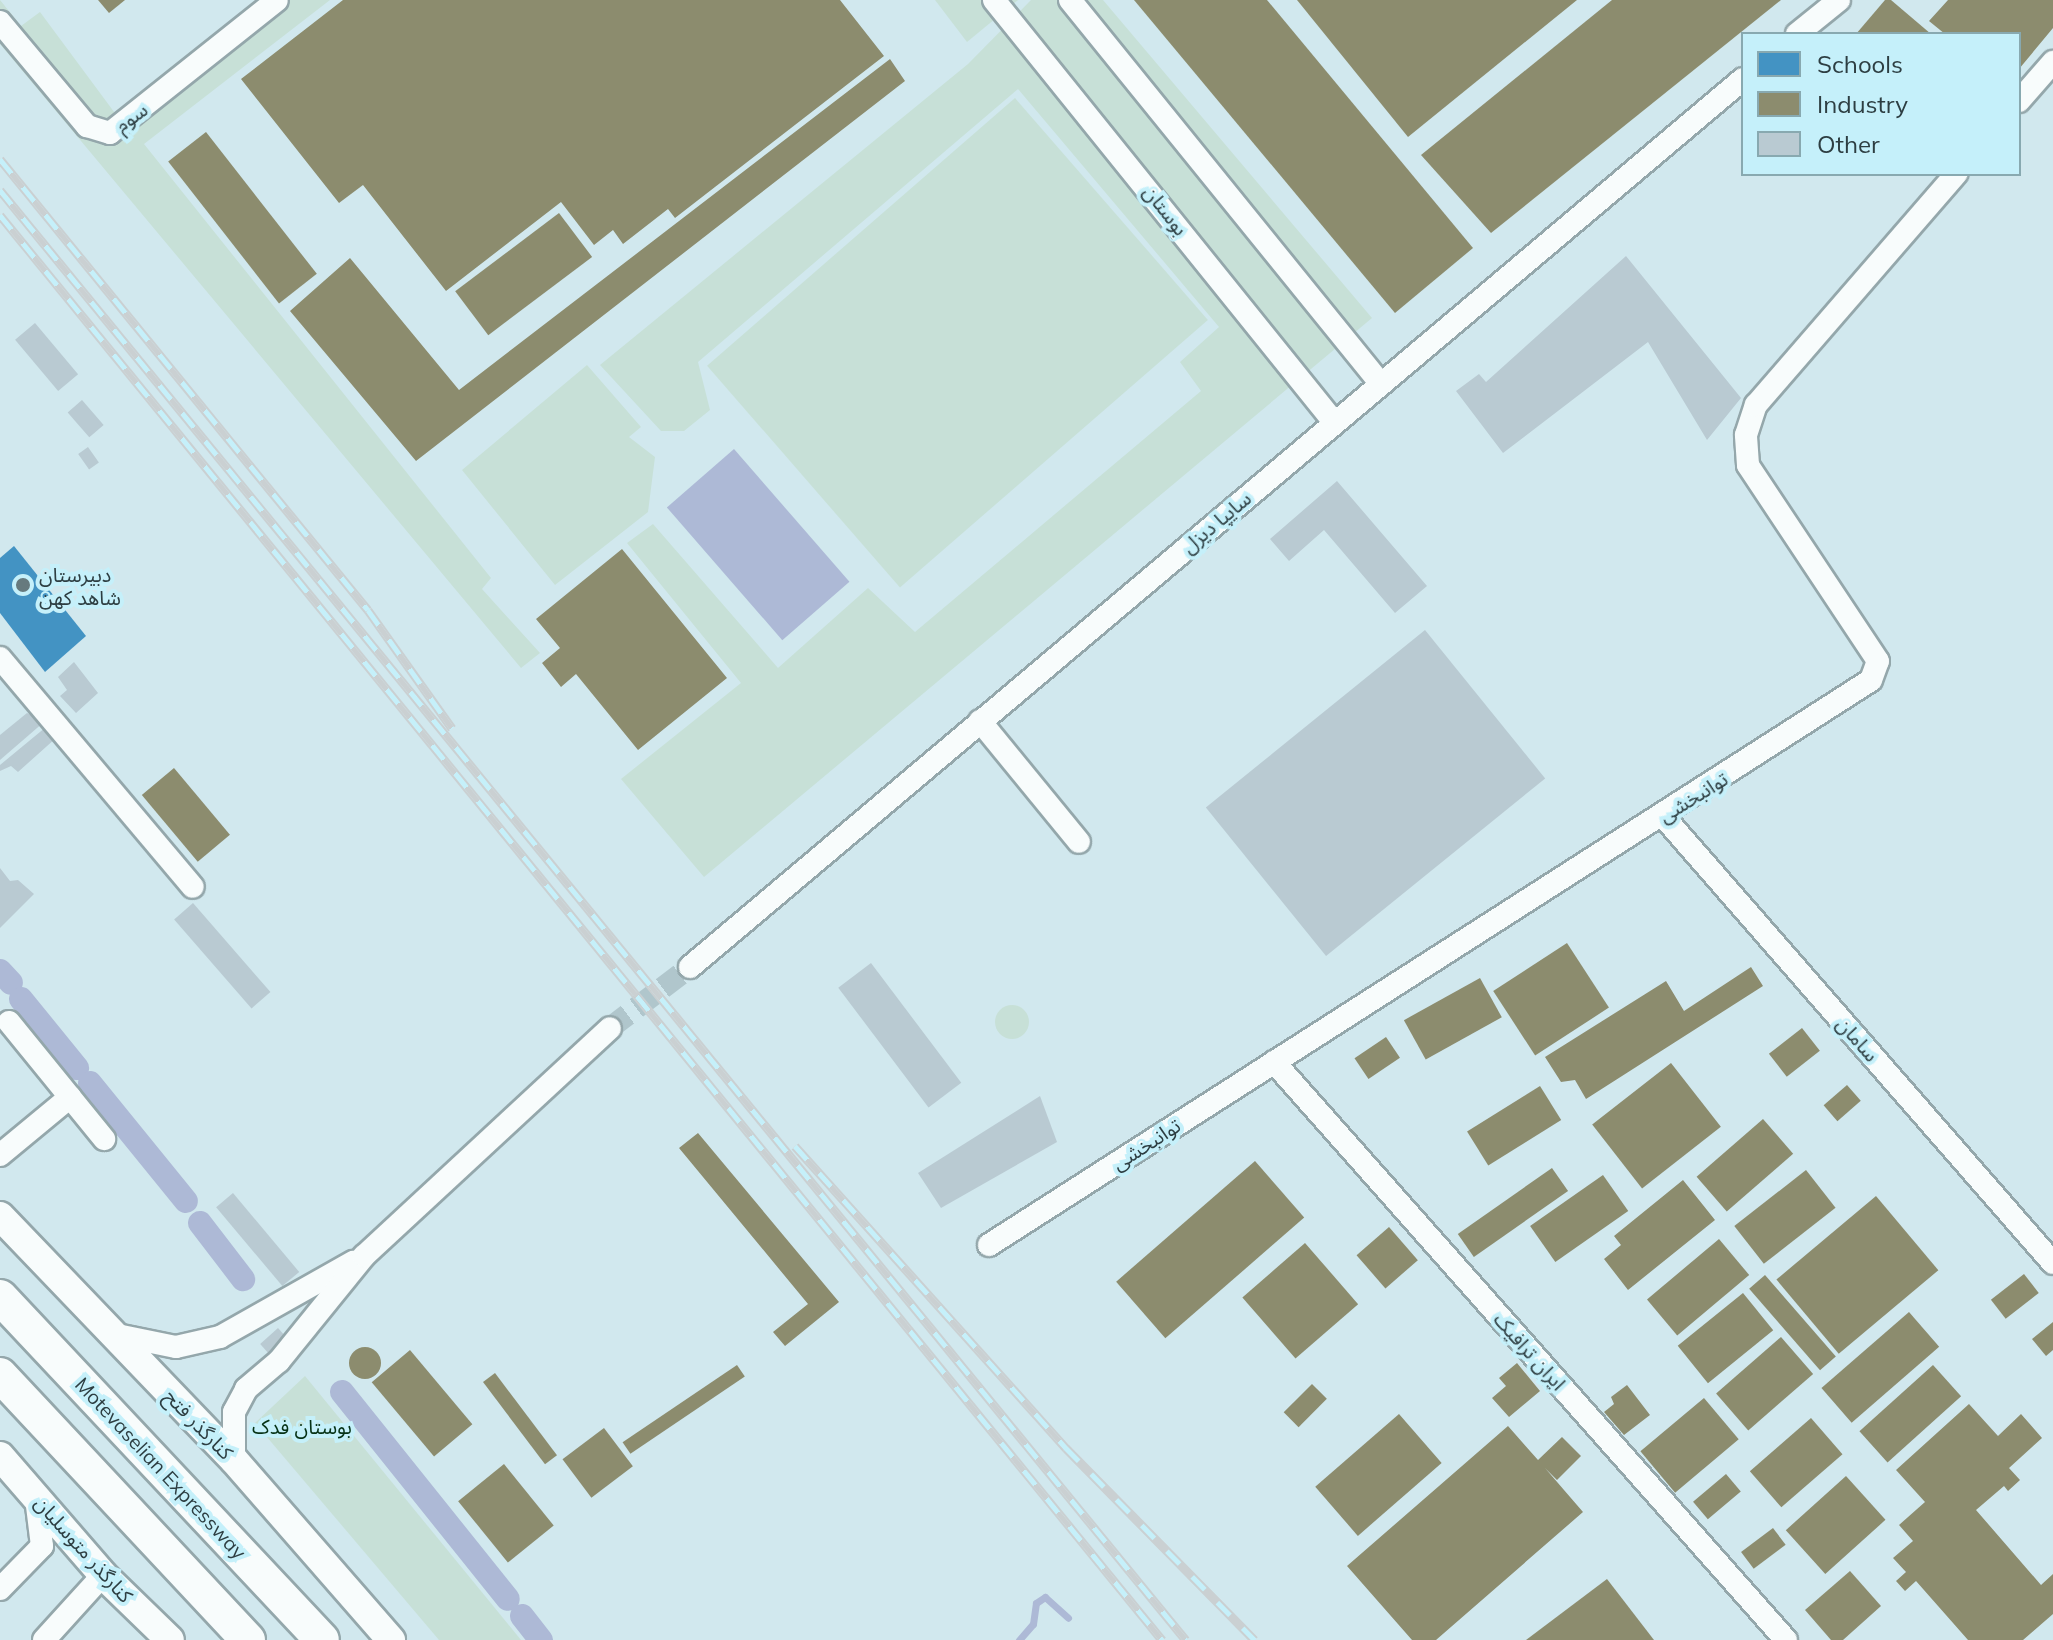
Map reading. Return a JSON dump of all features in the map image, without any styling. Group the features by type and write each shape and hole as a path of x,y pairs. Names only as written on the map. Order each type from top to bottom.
{"highway":[{"name":"Motevaselian Expressway","path":"0,1297 322,1640"},
{"path":"0,1375 248,1640"}],"main road":[{"name":"کنارگذر فتح","path":"0,1216 234,1460 391,1640"},
{"name":"کنارگذر متوسلیان","path":"0,1456 103,1575 170,1640"}],"street":[{"name":"سوم","path":"0,22 87,126 110,133 277,0"},
{"name":"بوستان","path":"994,0 1334,422"},
{"path":"1070,0 1380,383"},
{"path":"1799,32 1839,0"},
{"path":"2021,99 2053,62"},
{"name":"سایپا دیزل","path":"690,967 1741,81"},
{"name":"توانبخشی","path":"989,1245 1871,680 1878,661 1748,465 1746,435 1756,405 1954,176"},
{"path":"0,658 193,887"},
{"path":"980,721 1079,842"},
{"name":"سامان","path":"1663,816 2053,1263"},
{"path":"3,1021 104,1139"},
{"path":"234,1460 234,1412 246,1389 279,1361 364,1256 610,1028"},
{"name":"ایران ترافیک","path":"1274,1062 1786,1640"},
{"path":"0,1155 70,1097"},
{"path":"112,1334 176,1347 220,1337 364,1256"},
{"path":"0,1589 42,1546 34,1493"},
{"path":"44,1640 103,1575"}],"green space":[{"path":"0,0 21,26 40,12 123,124 283,0 330,0 144,144 491,578 482,589 540,653 521,668 0,44"},
{"path":"935,0 1018,0 967,42"},
{"path":"1031,0 1103,0 1372,318 704,877 621,779 741,683 627,543 653,524 778,668 868,588 915,632 1201,391 1180,362 1219,327 1018,89 698,362 710,410 684,431 661,431 600,365 968,64"},
{"path":"1015,98 1208,320 900,588 707,366"},
{"path":"587,365 641,427 629,437 655,457 648,512 555,585 462,470"},
{"path":"1012,1005 1024,1010 1029,1022 1024,1034 1012,1039 1000,1034 995,1022 1000,1010"},
{"name":"بوستان فدک","path":"305,1376 521,1640 439,1640 255,1423"}],"water":[{"path":"734,449 849,582 782,640 667,507"}],"building: Schools":[{"name":"دبیرستان شاهد کهن","path":"14,546 86,636 45,672 0,613 0,558"}],"building: Industry":[{"path":"98,0 125,0 109,13"},
{"path":"343,0 840,0 884,56 675,218 668,209 623,244 613,230 594,245 561,202 446,291 363,185 339,203 241,79"},
{"path":"1134,0 1267,0 1473,248 1395,313"},
{"path":"1297,0 1577,0 1408,137"},
{"path":"1612,0 1781,0 1491,233 1421,155"},
{"path":"1885,0 1891,0 1929,32 1858,32"},
{"path":"1948,0 2053,0 2053,28 2021,67 2021,32 1943,32 1929,21"},
{"path":"890,59 905,81 416,461 290,311 350,258 459,390"},
{"path":"206,132 317,274 279,303 168,162"},
{"path":"559,213 592,257 488,335 455,291"},
{"path":"622,549 727,678 638,750 576,674 561,687 542,663 560,648 536,619"},
{"path":"174,768 230,835 198,862 142,795"},
{"path":"1567,943 1609,1008 1535,1056 1493,991"},
{"path":"1751,967 1763,986 1586,1099 1575,1080 1561,1082 1545,1057 1666,981 1684,1011"},
{"path":"1480,978 1502,1017 1426,1060 1404,1020"},
{"path":"1802,1028 1820,1051 1787,1077 1769,1054"},
{"path":"1386,1037 1400,1058 1368,1079 1354,1058"},
{"path":"1671,1063 1721,1127 1642,1188 1592,1125"},
{"path":"1847,1085 1861,1101 1837,1121 1824,1105"},
{"path":"1540,1086 1561,1120 1488,1165 1467,1132"},
{"path":"1763,1119 1793,1154 1727,1211 1697,1177"},
{"path":"698,1133 839,1302 785,1346 773,1332 808,1304 679,1148"},
{"path":"1255,1161 1304,1218 1165,1338 1116,1282"},
{"path":"1552,1168 1568,1191 1474,1257 1458,1234"},
{"path":"1806,1170 1836,1208 1764,1264 1734,1226"},
{"path":"1603,1175 1628,1211 1555,1262 1530,1226"},
{"path":"1683,1180 1715,1220 1628,1290 1604,1259 1621,1245 1614,1236"},
{"path":"1876,1196 1938,1270 1839,1354 1776,1280"},
{"path":"1389,1227 1418,1260 1385,1288 1357,1255"},
{"path":"1719,1239 1749,1275 1677,1335 1647,1299"},
{"path":"1305,1243 1358,1304 1295,1359 1242,1297"},
{"path":"2024,1274 2039,1293 2006,1319 1991,1300"},
{"path":"1765,1275 1836,1357 1820,1370 1749,1289"},
{"path":"1743,1293 1773,1330 1708,1383 1678,1346"},
{"path":"1909,1312 1939,1347 1852,1423 1821,1388"},
{"path":"2053,1322 2053,1350 2046,1356 2032,1339"},
{"path":"1781,1337 1813,1374 1748,1430 1716,1393"},
{"path":"365,1347 376,1352 381,1363 376,1374 365,1379 354,1374 349,1363 354,1352"},
{"path":"410,1350 472,1424 434,1456 372,1382"},
{"path":"1517,1363 1540,1391 1509,1417 1492,1398 1506,1386 1499,1378"},
{"path":"737,1365 745,1377 630,1454 623,1442"},
{"path":"1933,1365 1961,1396 1888,1462 1859,1431"},
{"path":"495,1373 557,1455 545,1464 483,1382"},
{"path":"1312,1384 1327,1399 1299,1427 1284,1412"},
{"path":"1627,1385 1650,1415 1624,1435 1604,1412 1614,1404 1611,1397"},
{"path":"1704,1398 1739,1439 1675,1493 1640,1451"},
{"path":"1969,1404 1998,1436 2021,1414 2042,1438 2009,1468 2020,1480 2008,1491 2004,1486 1976,1510 2041,1585 2053,1574 2053,1614 2023,1640 1968,1640 1916,1581 1905,1591 1896,1581 1906,1572 1893,1558 1913,1541 1899,1525 1925,1502 1896,1470"},
{"path":"1399,1414 1442,1463 1358,1536 1315,1487"},
{"path":"1811,1418 1842,1454 1781,1507 1750,1471"},
{"path":"1508,1426 1538,1460 1562,1437 1581,1456 1557,1480 1545,1468 1583,1512 1436,1640 1412,1640 1347,1566"},
{"path":"604,1428 633,1466 591,1498 562,1459"},
{"path":"504,1464 554,1525 508,1563 458,1501"},
{"path":"1726,1474 1741,1492 1708,1519 1693,1502"},
{"path":"1846,1476 1885,1520 1825,1574 1786,1530"},
{"path":"1773,1528 1786,1545 1754,1569 1741,1552"},
{"path":"1850,1571 1881,1606 1843,1640 1831,1640 1805,1610"},
{"path":"1607,1579 1654,1640 1526,1640"}],"building: Other":[{"path":"1626,256 1741,398 1707,440 1648,342 1503,453 1456,391 1479,374 1486,382"},
{"path":"35,323 78,374 58,391 15,340"},
{"path":"82,400 104,425 89,437 68,412"},
{"path":"88,447 99,463 89,469 78,454"},
{"path":"1337,481 1427,586 1395,613 1324,530 1289,561 1270,539"},
{"path":"1425,630 1545,778 1326,956 1206,807"},
{"path":"74,662 98,693 76,713 60,696 67,690 58,677"},
{"path":"27,713 44,722 0,760 0,735"},
{"path":"46,727 56,738 18,772 11,766 0,771 0,765"},
{"path":"0,868 10,881 18,880 34,894 0,928"},
{"path":"193,903 270,992 252,1008 174,919"},
{"path":"871,963 961,1083 929,1107 838,988"},
{"path":"1040,1096 1057,1142 941,1208 918,1173"},
{"path":"233,1193 299,1272 282,1286 216,1207"},
{"path":"278,1328 288,1339 270,1355 260,1344"}],"waterway":[{"path":"0,971 11,983"},
{"path":"21,999 77,1068"},
{"path":"90,1083 186,1201"},
{"path":"200,1223 243,1279"},
{"path":"342,1392 508,1599"},
{"path":"1019,1640 1033,1624 1036,1603 1045,1597 1068,1618"},
{"path":"522,1616 541,1640"}],"tunnel":[{"path":"610,1028 690,967"}],"railway":[{"path":"0,159 368,610 452,728"},
{"path":"0,190 1186,1640"},
{"path":"0,215 1162,1640"},
{"path":"795,1146 1066,1448 1255,1640"}],"place":[{"name":"دبیرستان شاهد کهن","path":"23,585"}]}
